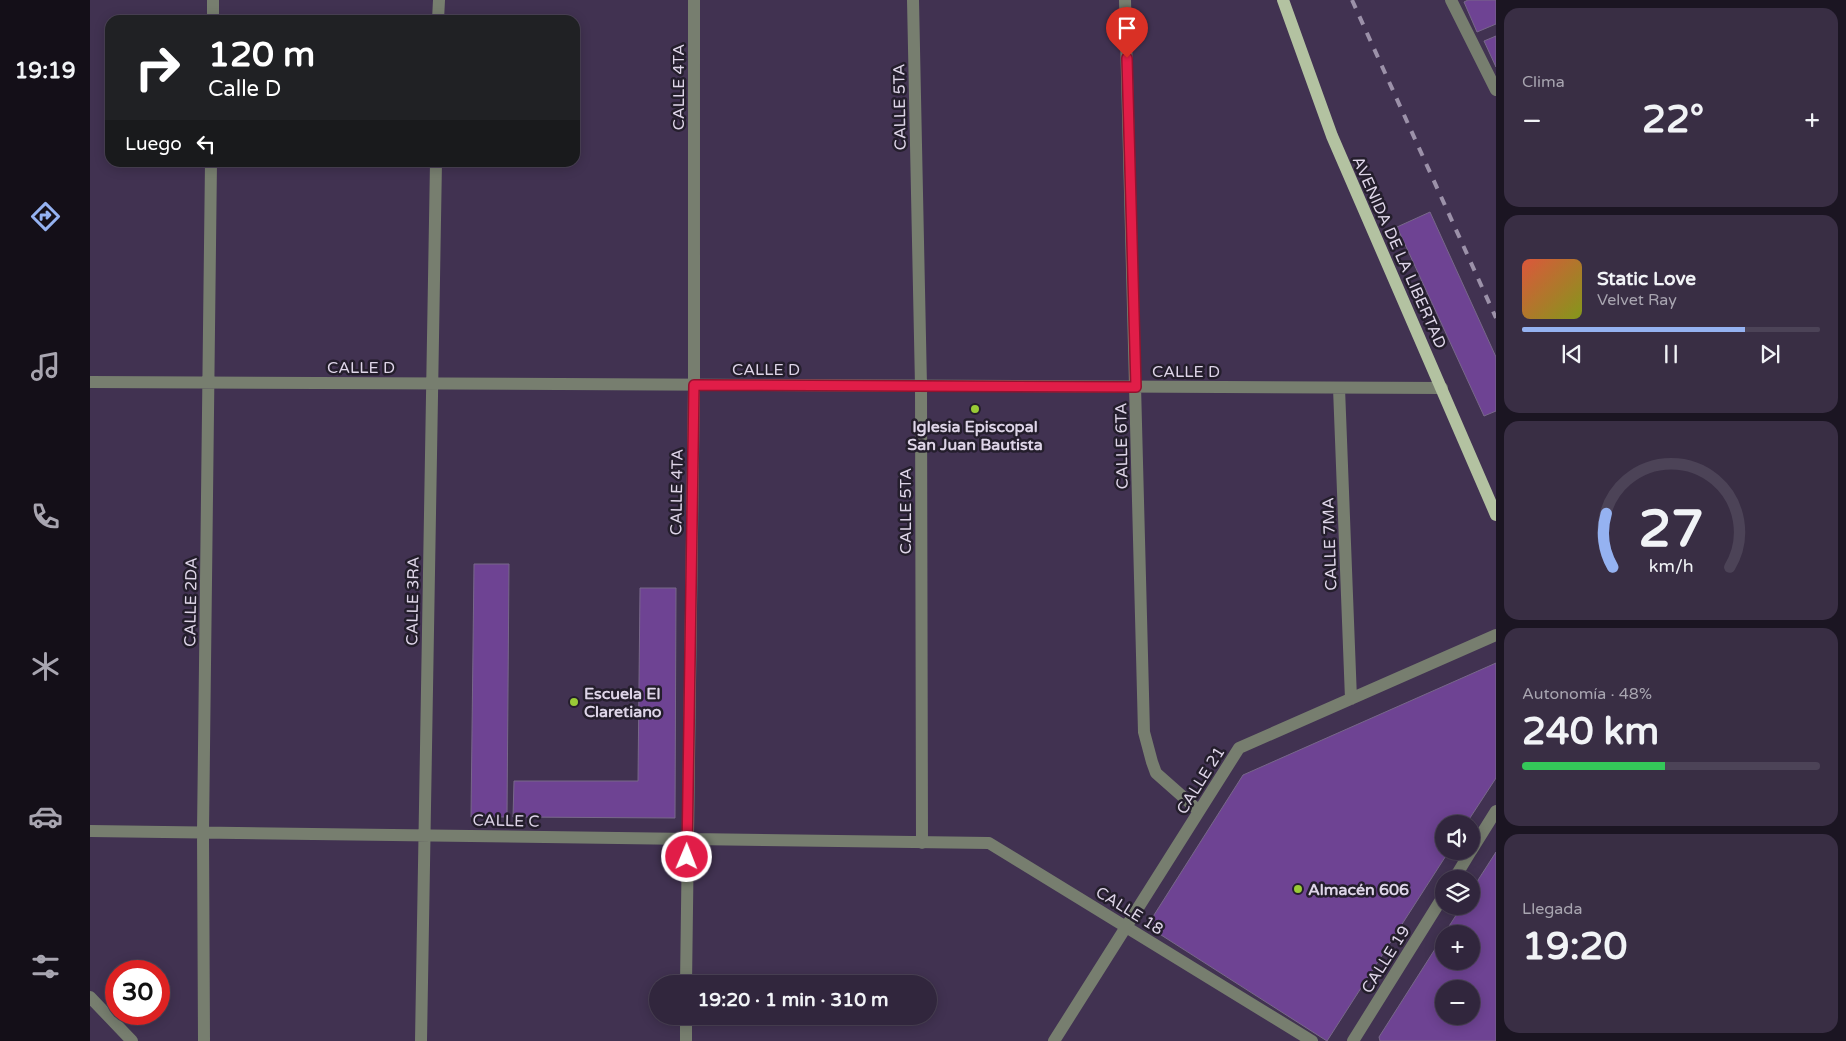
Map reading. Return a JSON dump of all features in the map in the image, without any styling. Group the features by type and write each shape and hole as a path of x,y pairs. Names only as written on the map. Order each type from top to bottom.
{"main road":[{"name":"AVENIDA DE LA LIBERTAD","path":"1283,0 1332,136 1496,515"}],"street":[{"path":"212,15 213,0"},
{"path":"438,15 439,0"},
{"name":"CALLE 4TA","path":"686,975 694,385 694,0"},
{"name":"CALLE 5TA","path":"913,0 921,386 922,843"},
{"name":"CALLE 6TA","path":"1125,0 1144,732 1156,773 1199,811"},
{"path":"1451,0 1496,90"},
{"name":"CALLE 2DA","path":"204,1041 203,832 211,167"},
{"name":"CALLE 3RA","path":"421,1041 436,167"},
{"name":"CALLE D","path":"90,382 1442,388"},
{"name":"CALLE 7MA","path":"1339,388 1351,699"},
{"name":"CALLE 21","path":"1054,1041 1239,748 1496,635"},
{"path":"1480,837 1496,811"},
{"name":"CALLE C","path":"90,831 922,843"},
{"name":"CALLE 18","path":"922,843 989,843 1312,1041"},
{"name":"CALLE 19","path":"1353,1041 1435,909"},
{"path":"90,997 132,1041"},
{"path":"686,1025 686,1041"}],"building":[{"path":"1468,0 1496,0 1496,24 1477,32 1464,2"},
{"path":"1496,36 1496,67 1484,41"},
{"path":"1430,212 1496,357 1496,411 1484,416 1397,227"},
{"path":"474,564 509,564 507,817 471,817"},
{"path":"640,588 676,588 675,818 513,817 514,781 638,781"},
{"name":"Almacén 606","path":"1496,663 1496,778 1472,815 1435,815 1435,860 1443,860 1435,870 1327,1041 1147,926 1243,775"},
{"path":"1496,852 1496,1041 1380,1041 1379,1037 1435,949 1435,970 1480,970 1480,925 1450,925 1456,915 1480,915 1480,877"}],"railway":[{"path":"1352,0 1496,318"}],"place":[{"name":"Iglesia Episcopal San Juan Bautista","path":"975,409"},
{"name":"Escuela El Claretiano","path":"574,702"},
{"name":"Almacén 606","path":"1298,889"}],"route":[{"path":"687,857 694,385 1136,387 1127,58"}]}
